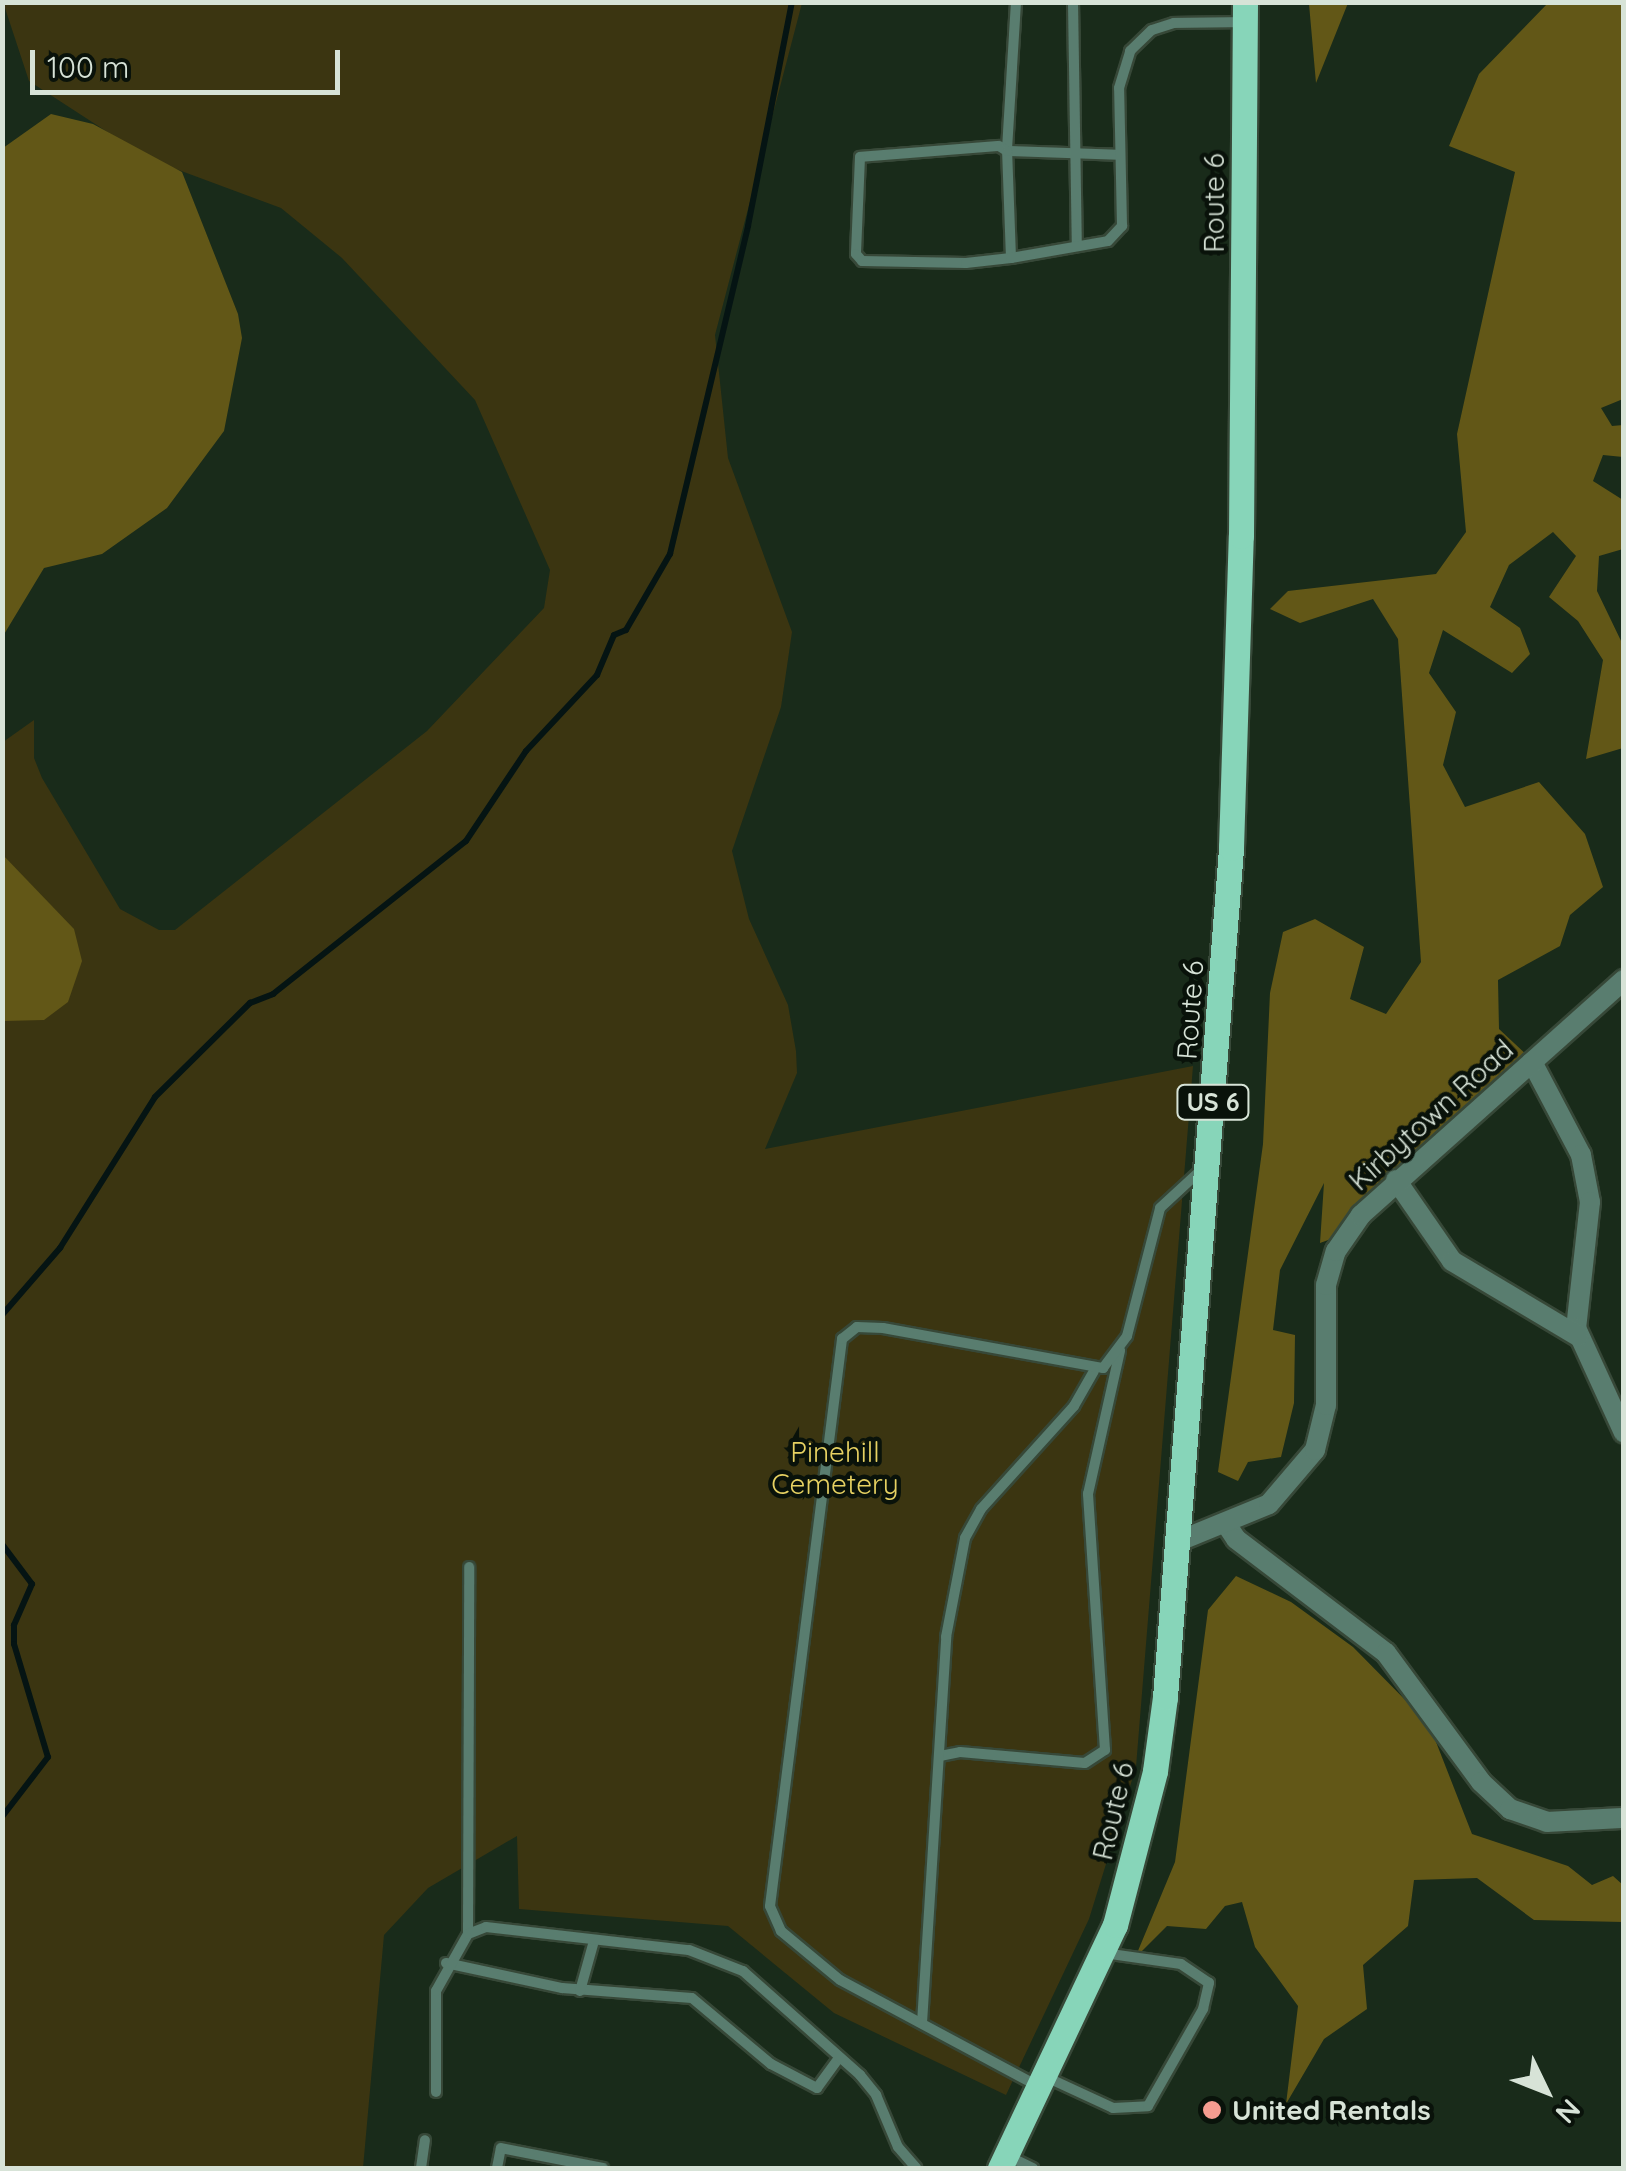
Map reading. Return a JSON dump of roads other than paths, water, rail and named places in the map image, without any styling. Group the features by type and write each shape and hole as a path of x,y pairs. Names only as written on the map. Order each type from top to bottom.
{"main road":[{"name":"Route 6","path":"1004,2162 1104,1952 1155,1771 1179,1540 1209,1162 1239,638 1245,12"}],"street":[{"name":"Kirbytown Road","path":"1179,1540 1226,1524 1287,1490 1315,1450 1326,1405 1324,1308 1331,1262 1360,1215 1624,980"},
{"path":"1532,1062 1560,1110 1586,1176 1589,1237 1578,1336 1624,1433"},
{"path":"1396,1180 1452,1260 1578,1336"},
{"path":"1226,1524 1236,1539 1386,1653 1482,1782 1510,1809 1547,1822 1624,1818"}],"lane":[{"path":"1011,258 1007,151 1016,2"},
{"path":"1074,3 1077,246"},
{"path":"1120,155 1007,151 999,146 860,157 856,254 872,264 1011,258 1119,235 1120,155 1119,88 1130,50 1152,30 1174,22 1245,12"},
{"path":"940,1756 1085,1762 1105,1750 1088,1494 1120,1350 1155,1220 1209,1162"},
{"path":"1094,1371 1046,1353 883,1328 857,1327 842,1339 770,1906 780,1931 840,1980 922,2024 1044,2082 1113,2108 1148,2106 1203,2009 1209,1983 1181,1964 1104,1952"},
{"path":"922,2024 946,1637 969,1527 1074,1406 1094,1371 1120,1350"},
{"path":"468,1934 469,1567"},
{"path":"436,2092 436,1991 446,1963 468,1934 486,1926 720,1958 839,2058 876,2095 898,2147 916,2168"},
{"path":"580,1991 594,1941"},
{"path":"446,1963 580,1991 692,1998 770,2064 817,2088 839,2058"},
{"path":"421,2168 425,2140"},
{"path":"497,2168 501,2148 604,2168"},
{"path":"1004,2162 1032,2168"}],"waterway":[{"path":"2,1315 60,1248 155,1097 250,1003 273,994 466,841 526,751 597,675 614,635 626,630 670,554 748,226 792,2"},
{"path":"2,1544 32,1584 14,1625 14,1644 48,1757 2,1817"}],"place":[{"name":"United Rentals","path":"1212,2110"}],"park label":[{"name":"Pinehill Cemetery","path":"835,1468"}]}
